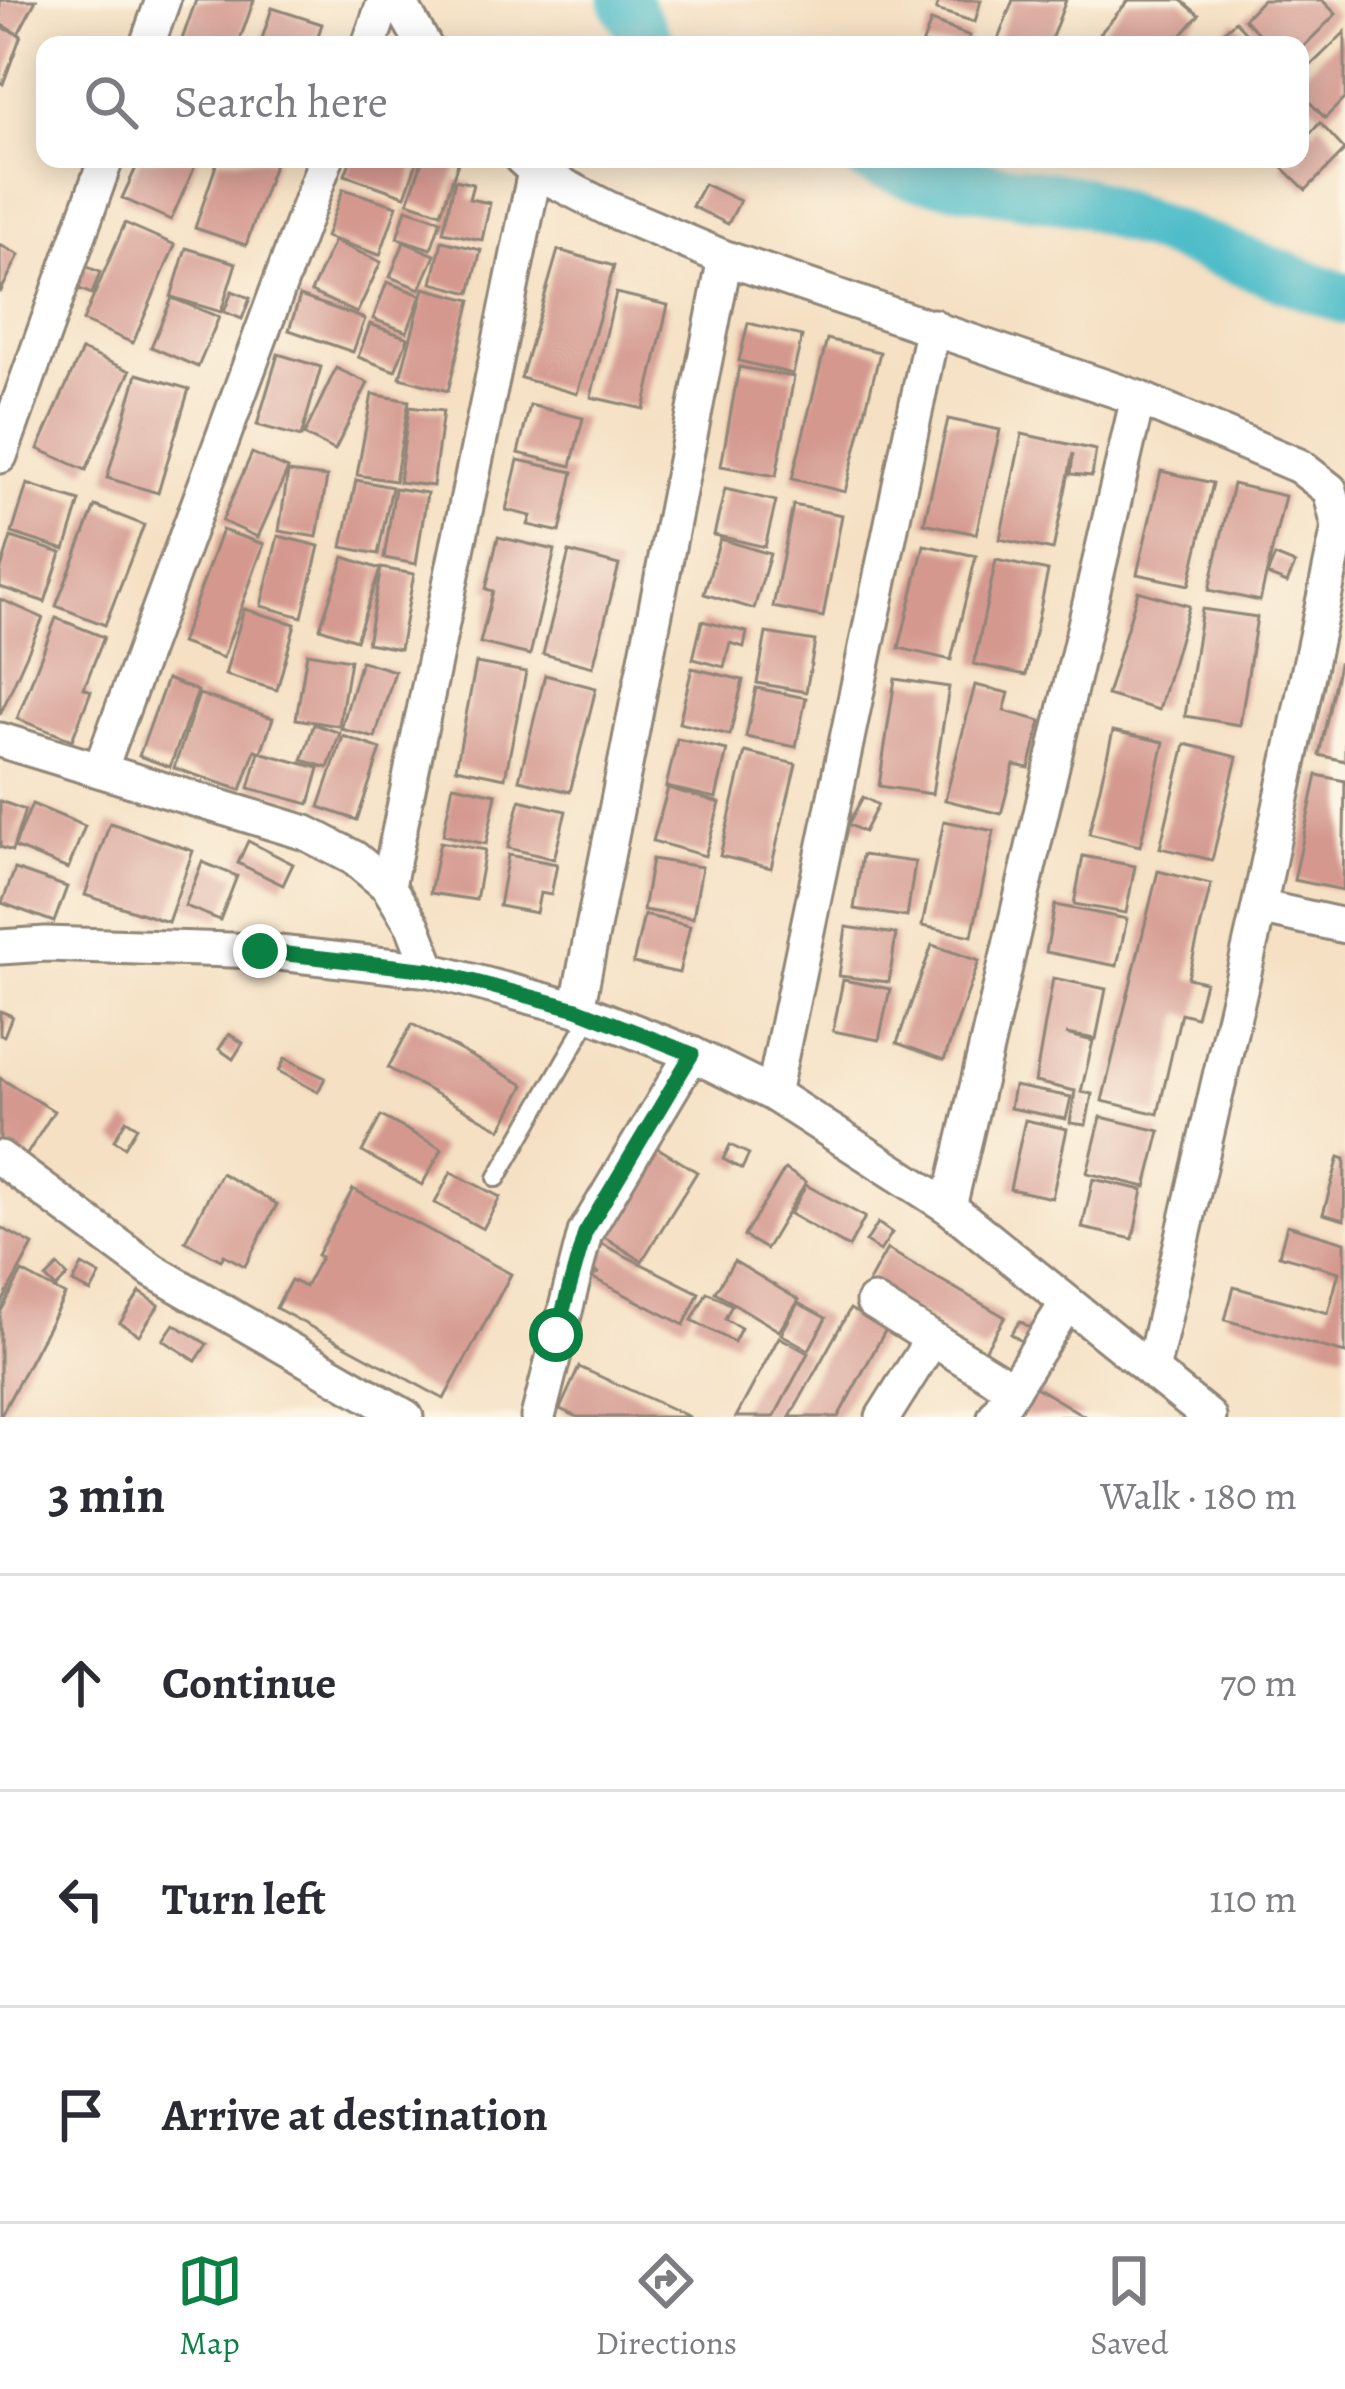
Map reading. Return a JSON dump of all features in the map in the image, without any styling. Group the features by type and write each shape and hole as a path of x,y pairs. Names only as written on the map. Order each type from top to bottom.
{"street":[{"path":"150,36 163,0"},
{"path":"372,36 385,0"},
{"path":"398,0 419,36"},
{"path":"0,456 103,168"},
{"path":"100,770 323,168"},
{"path":"388,886 527,168"},
{"path":"534,168 609,209 725,258 1138,398 1299,466 1330,490 1339,527 1259,907 1151,1371"},
{"path":"584,1012 725,258"},
{"path":"773,1094 933,326"},
{"path":"950,1207 1138,398"},
{"path":"0,740 306,832 354,858 388,886 413,926 430,970"},
{"path":"1259,907 1345,926"},
{"path":"0,947 46,944 260,951 430,970 584,1012 692,1054 773,1094 950,1207 1209,1417"},
{"path":"538,1417 585,1233 692,1054"},
{"path":"0,1159 152,1271 406,1417"},
{"path":"873,1302 932,1339 1004,1403 1067,1303"},
{"path":"883,1417 932,1339"}],"lane":[{"path":"497,1178 584,1012"}],"building":[{"path":"0,0 36,0 18,34 0,24"},
{"path":"196,0 254,0 241,36 183,36"},
{"path":"939,0 981,0 975,22 936,10"},
{"path":"1013,0 1066,0 1052,36 999,36"},
{"path":"1129,0 1181,0 1199,15 1181,36 1098,36"},
{"path":"1262,0 1322,0 1336,14 1309,41 1309,36 1261,36 1244,19"},
{"path":"272,8 322,24 318,36 263,36"},
{"path":"931,21 970,36 925,36"},
{"path":"1235,21 1249,36 1219,36"},
{"path":"0,27 21,35 3,84 0,82"},
{"path":"1345,32 1345,98 1325,118 1309,101 1309,67"},
{"path":"1320,123 1345,150 1306,190 1283,168 1309,168 1309,135"},
{"path":"136,168 194,168 171,220 122,198"},
{"path":"215,168 273,168 246,245 195,228"},
{"path":"348,168 415,168 405,196 345,175"},
{"path":"420,168 456,168 441,213 408,202"},
{"path":"455,180 473,184 469,199 490,203 482,240 443,232"},
{"path":"704,184 740,201 728,224 692,206"},
{"path":"343,189 397,206 380,255 326,237"},
{"path":"406,209 441,220 431,249 397,238"},
{"path":"125,223 175,245 133,343 83,321"},
{"path":"334,241 381,262 357,313 311,292"},
{"path":"442,241 481,250 470,293 432,283"},
{"path":"404,242 435,255 420,289 390,277"},
{"path":"0,245 19,255 0,293"},
{"path":"186,248 236,263 221,312 171,297"},
{"path":"558,250 614,266 577,394 521,378"},
{"path":"82,265 100,272 92,294 74,287"},
{"path":"387,282 421,295 407,332 373,319"},
{"path":"424,288 471,300 448,391 400,378"},
{"path":"232,291 250,298 242,319 224,312"},
{"path":"616,293 668,305 644,409 591,397"},
{"path":"300,296 365,319 353,352 289,330"},
{"path":"172,298 219,317 198,367 151,347"},
{"path":"748,323 802,336 793,374 739,361"},
{"path":"370,324 408,338 395,371 358,357"},
{"path":"827,339 880,352 845,492 792,479"},
{"path":"82,350 130,371 86,470 38,449"},
{"path":"278,354 321,367 301,437 257,425"},
{"path":"739,367 794,377 776,476 721,466"},
{"path":"336,368 368,383 335,450 304,435"},
{"path":"137,374 189,389 158,493 107,478"},
{"path":"372,394 409,401 395,481 357,475"},
{"path":"530,405 583,418 571,466 518,453"},
{"path":"409,407 443,411 433,486 399,482"},
{"path":"948,419 1000,430 976,534 924,523"},
{"path":"1022,434 1096,450 1092,476 1071,474 1073,453 1053,550 1000,539"},
{"path":"252,453 288,469 258,537 222,521"},
{"path":"518,460 573,472 560,532 528,525 531,516 506,510"},
{"path":"1161,471 1213,483 1189,585 1137,574"},
{"path":"288,472 327,477 317,537 279,531"},
{"path":"356,480 392,487 378,554 342,547"},
{"path":"27,484 80,501 65,550 12,533"},
{"path":"1233,484 1285,496 1260,601 1209,590"},
{"path":"395,488 427,493 416,564 384,558"},
{"path":"725,489 776,501 765,547 714,535"},
{"path":"793,505 842,515 823,617 773,607"},
{"path":"95,506 144,525 105,625 56,606"},
{"path":"222,530 264,544 223,658 181,643"},
{"path":"278,536 319,546 302,617 261,606"},
{"path":"11,537 61,553 45,602 0,587"},
{"path":"498,537 555,550 530,655 480,643 493,591 486,589"},
{"path":"720,539 770,554 754,609 704,594"},
{"path":"924,545 976,556 951,660 899,648"},
{"path":"569,552 619,565 593,667 543,654"},
{"path":"1275,556 1295,564 1287,583 1267,575"},
{"path":"344,557 380,569 356,640 320,628"},
{"path":"996,560 1048,571 1026,675 974,664"},
{"path":"381,568 414,574 400,649 367,643"},
{"path":"1138,591 1189,606 1159,710 1107,695"},
{"path":"0,599 43,618 0,715"},
{"path":"244,609 295,624 277,690 225,675"},
{"path":"1202,609 1257,617 1240,725 1185,716"},
{"path":"56,618 104,637 84,688 91,691 72,740 17,719"},
{"path":"702,621 747,632 744,647 730,643 724,667 693,659"},
{"path":"766,633 815,641 806,692 757,683"},
{"path":"307,653 350,660 339,726 296,719"},
{"path":"361,661 395,671 375,738 341,729"},
{"path":"476,663 526,672 505,778 456,768"},
{"path":"1339,664 1345,666 1345,761 1319,755"},
{"path":"692,668 743,680 730,735 679,723"},
{"path":"545,675 596,688 570,792 519,780"},
{"path":"167,679 198,691 170,767 139,756"},
{"path":"895,679 949,687 932,794 879,786"},
{"path":"975,685 1009,693 1004,711 1041,721 1029,768 1014,765 1001,814 945,800"},
{"path":"756,688 806,698 796,747 746,737"},
{"path":"199,694 273,718 241,790 174,768"},
{"path":"314,724 340,733 328,768 302,760"},
{"path":"1113,731 1164,742 1140,846 1089,834"},
{"path":"343,736 381,749 357,820 319,807"},
{"path":"677,739 727,750 716,798 666,787"},
{"path":"1185,744 1237,757 1212,860 1160,848"},
{"path":"259,752 319,768 309,804 249,788"},
{"path":"745,752 796,764 771,868 720,856"},
{"path":"1317,775 1345,781 1343,890 1294,880"},
{"path":"453,785 496,794 486,844 443,835"},
{"path":"668,788 720,803 705,856 653,841"},
{"path":"863,797 878,805 864,832 848,824"},
{"path":"520,800 566,811 554,859 508,848"},
{"path":"0,801 25,810 12,851 0,847"},
{"path":"32,804 85,826 68,869 14,847"},
{"path":"944,821 994,831 972,936 922,926"},
{"path":"110,823 193,851 168,922 85,895"},
{"path":"248,841 293,864 283,885 238,863"},
{"path":"440,842 485,850 476,900 430,893"},
{"path":"508,855 557,864 551,895 540,893 536,913 499,906"},
{"path":"862,855 915,862 907,917 854,909"},
{"path":"1083,856 1135,866 1126,913 1074,904"},
{"path":"652,859 702,867 693,918 643,910"},
{"path":"202,862 237,876 220,920 185,906"},
{"path":"15,869 67,887 54,922 2,903"},
{"path":"1158,871 1211,884 1188,978 1205,982 1196,1017 1181,1013 1158,1114 1102,1101"},
{"path":"1055,905 1127,919 1117,966 1046,952"},
{"path":"644,915 690,926 679,973 633,963"},
{"path":"846,927 896,934 889,982 839,976"},
{"path":"932,945 979,961 944,1060 897,1043"},
{"path":"1053,978 1106,989 1096,1039 1066,1034 1093,1041 1081,1092 1092,1094 1086,1125 1070,1123 1075,1091 1035,1082"},
{"path":"843,980 890,989 879,1040 833,1031"},
{"path":"0,1011 12,1016 4,1036 0,1035"},
{"path":"412,1024 524,1085 501,1129 388,1068"},
{"path":"229,1034 243,1043 233,1059 219,1049"},
{"path":"285,1058 325,1078 318,1092 279,1071"},
{"path":"0,1078 54,1111 24,1159 0,1144"},
{"path":"1014,1086 1071,1097 1066,1119 1010,1108"},
{"path":"381,1116 442,1149 422,1185 362,1152"},
{"path":"1101,1117 1160,1131 1146,1187 1087,1173"},
{"path":"126,1120 137,1127 125,1147 114,1140"},
{"path":"1025,1120 1067,1129 1052,1198 1010,1189"},
{"path":"653,1145 697,1172 642,1261 598,1233"},
{"path":"730,1145 749,1154 742,1169 723,1159"},
{"path":"1339,1157 1345,1159 1344,1220 1323,1214"},
{"path":"785,1169 806,1182 766,1249 744,1236"},
{"path":"451,1172 500,1197 483,1229 435,1203"},
{"path":"221,1173 277,1204 245,1266 224,1255 221,1260 185,1241"},
{"path":"1093,1179 1143,1190 1133,1239 1082,1228"},
{"path":"806,1185 865,1217 849,1247 790,1214"},
{"path":"353,1189 511,1274 444,1399 276,1308 291,1280 305,1287"},
{"path":"878,1223 892,1233 880,1251 866,1242"},
{"path":"1287,1225 1345,1242 1345,1353 1225,1320 1234,1287 1328,1313 1339,1272 1279,1255"},
{"path":"0,1227 33,1245 0,1306"},
{"path":"588,1237 699,1293 684,1325 591,1277 598,1273 576,1261"},
{"path":"887,1249 1005,1317 984,1352 867,1285"},
{"path":"734,1261 799,1300 779,1331 715,1292"},
{"path":"82,1265 100,1275 91,1292 73,1283"},
{"path":"58,1266 68,1276 56,1288 46,1278"},
{"path":"22,1272 65,1295 0,1417 0,1313"},
{"path":"140,1292 159,1305 139,1335 120,1323"},
{"path":"707,1292 732,1305 725,1319 741,1328 734,1342 692,1320"},
{"path":"798,1303 826,1318 809,1350 781,1334"},
{"path":"850,1309 886,1329 838,1417 790,1417"},
{"path":"1020,1321 1035,1331 1025,1344 1011,1334"},
{"path":"174,1324 207,1344 196,1361 163,1340"},
{"path":"779,1337 808,1353 774,1417 736,1417"},
{"path":"579,1367 690,1417 578,1417 560,1409"},
{"path":"1034,1386 1086,1417 1015,1417"}],"waterway":[{"path":"624,0 645,36"},
{"path":"894,168 1084,202 1345,299"}],"route":[{"path":"260,951 430,970 577,1009 692,1054 585,1233 556,1335"}]}
